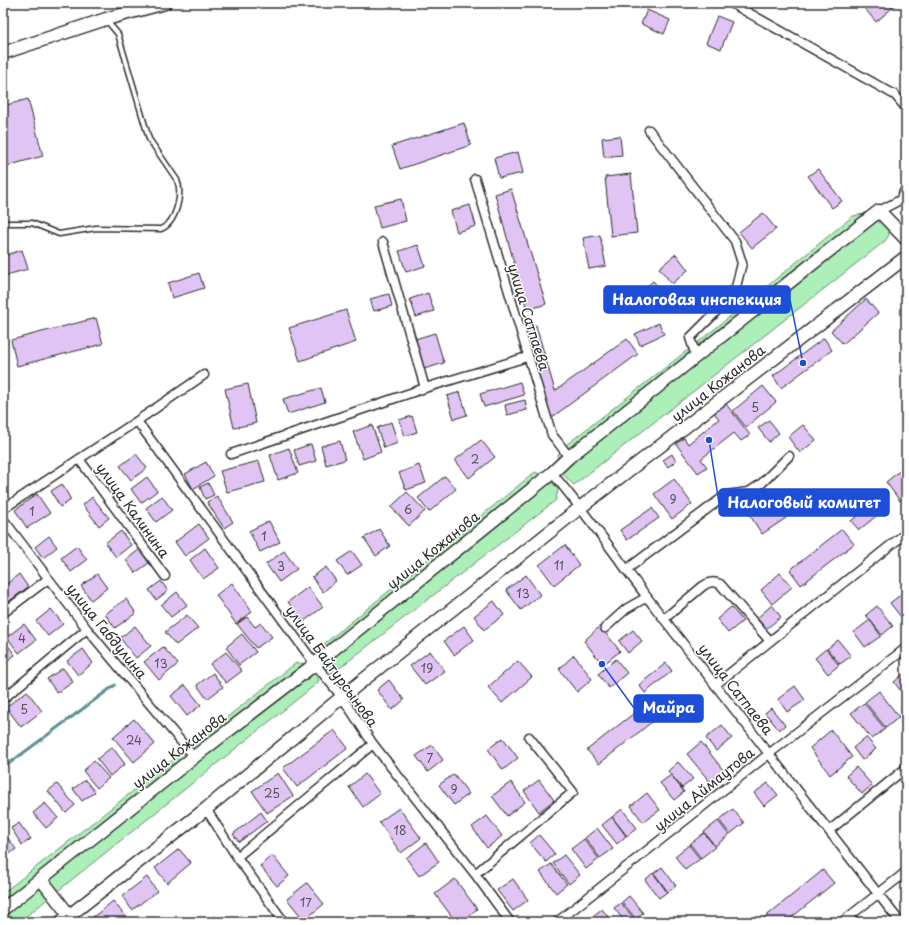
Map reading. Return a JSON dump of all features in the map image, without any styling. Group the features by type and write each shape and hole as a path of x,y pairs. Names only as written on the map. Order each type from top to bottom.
{"street":[{"path":"3,53 106,19 165,3"},
{"path":"731,3 895,95 906,108"},
{"path":"649,130 736,241 742,263 736,287 714,314 690,338 696,356"},
{"name":"улица Сатпаева","path":"475,179 527,357 552,435 569,457"},
{"path":"906,188 900,200 879,211 906,239"},
{"name":"улица Кожанова","path":"3,909 194,757 315,664 552,473 569,457 879,211"},
{"path":"383,242 426,388"},
{"name":"улица Кожанова","path":"65,919 206,809 342,697 581,507 906,257"},
{"path":"231,454 426,388 527,357"},
{"path":"3,508 137,421 204,375"},
{"name":"улица Байтурсынова","path":"137,421 315,664 342,697 373,744 475,874 510,922"},
{"path":"626,570 726,496 749,492 762,483 789,456"},
{"name":"улица Калинина","path":"79,459 165,576"},
{"name":"улица Сатпаева","path":"552,473 581,507 626,570 830,830 900,922"},
{"name":"улица Габдулина","path":"3,519 87,629 194,757"},
{"path":"715,685 906,533"},
{"path":"3,613 48,579"},
{"path":"664,619 703,586 709,582 716,582 720,584 770,641"},
{"path":"605,628 626,609 647,597"},
{"path":"3,699 87,629"},
{"name":"улица Аймаутова","path":"557,922 770,753 906,648"},
{"path":"475,874 573,792 529,737"},
{"path":"237,857 373,744"},
{"path":"830,830 906,768"},
{"path":"206,809 237,857 284,922"},
{"path":"842,922 906,872"},
{"path":"41,879 65,919"}],"lane":[{"path":"3,223 32,223 59,234 96,228 161,229 164,228 175,214 178,208 180,185 149,139 118,34 106,19"}],"green space":[{"path":"875,214 887,224 889,235 885,241 574,485 567,479 562,472 557,456 566,445 712,331 853,216"},
{"path":"535,472 548,478 558,489 556,500 333,673 323,666 319,660 319,648"},
{"path":"296,663 307,664 314,669 319,681 19,922 3,922 3,893"}],"building":[{"path":"860,3 898,3 876,22"},
{"path":"647,10 670,20 664,34 641,24"},
{"path":"717,16 732,22 721,49 706,43"},
{"path":"28,99 43,156 3,167 3,106"},
{"path":"464,123 471,145 400,169 392,146"},
{"path":"620,136 622,155 604,157 602,138"},
{"path":"518,152 523,173 499,178 494,158"},
{"path":"818,169 842,201 832,208 808,176"},
{"path":"631,174 637,233 611,236 605,177"},
{"path":"511,189 546,304 527,310 495,194"},
{"path":"401,199 406,221 380,228 374,205"},
{"path":"470,205 476,226 457,232 451,211"},
{"path":"763,213 776,229 752,248 739,232"},
{"path":"600,235 606,266 589,269 583,238"},
{"path":"418,245 425,266 406,272 399,251"},
{"path":"22,250 28,269 3,276 3,256"},
{"path":"676,254 688,270 672,284 659,268"},
{"path":"199,273 204,288 172,298 168,283"},
{"path":"653,281 659,288 644,301 638,294"},
{"path":"428,293 434,311 416,317 410,299"},
{"path":"389,294 392,306 374,311 370,299"},
{"path":"866,299 878,313 843,344 831,331"},
{"path":"346,310 356,342 300,361 289,328"},
{"path":"96,318 103,344 17,366 11,340"},
{"path":"659,323 664,334 640,345 635,334"},
{"path":"536,325 555,391 627,339 638,354 551,418 543,400 522,329"},
{"path":"435,333 444,363 424,369 415,339"},
{"path":"824,338 832,350 781,388 773,376"},
{"path":"520,382 524,395 484,407 480,394"},
{"path":"248,384 256,423 234,428 225,389"},
{"path":"763,386 776,402 746,427 733,411"},
{"path":"321,388 325,402 288,414 283,399"},
{"path":"460,392 467,415 454,419 447,396"},
{"path":"525,400 527,410 507,415 505,405"},
{"path":"726,404 750,435 741,441 734,433 701,459 707,467 698,473 676,444 684,438 688,444 719,419 714,413"},
{"path":"412,416 417,432 405,436 399,420"},
{"path":"769,420 779,433 769,442 758,428"},
{"path":"391,422 398,443 384,448 377,428"},
{"path":"372,425 381,452 363,459 353,432"},
{"path":"803,425 816,440 800,453 788,437"},
{"path":"481,440 495,457 469,478 455,460"},
{"path":"340,441 345,460 326,465 321,446"},
{"path":"311,444 316,461 299,466 294,450"},
{"path":"289,448 298,473 278,480 270,455"},
{"path":"136,454 147,468 131,480 120,466"},
{"path":"672,454 676,461 668,467 663,460"},
{"path":"259,461 265,482 227,492 220,471"},
{"path":"206,462 214,476 193,489 185,474"},
{"path":"419,465 426,483 406,490 399,473"},
{"path":"906,466 906,496 900,501 886,482"},
{"path":"445,476 456,489 429,512 418,498"},
{"path":"147,477 157,491 141,503 131,489"},
{"path":"674,479 692,504 672,519 654,494"},
{"path":"208,483 214,495 205,499 200,487"},
{"path":"62,484 71,500 60,507 51,491"},
{"path":"407,492 425,511 409,526 391,507"},
{"path":"37,494 50,513 27,528 15,510"},
{"path":"770,495 786,518 762,534 747,511"},
{"path":"162,496 172,510 156,522 146,508"},
{"path":"217,496 233,522 224,528 207,502"},
{"path":"92,497 109,518 99,526 83,505"},
{"path":"872,504 880,513 859,530 851,521"},
{"path":"652,508 659,518 627,540 620,530"},
{"path":"269,521 280,542 260,552 249,531"},
{"path":"199,524 209,538 185,556 175,542"},
{"path":"379,529 390,546 376,556 364,538"},
{"path":"842,529 854,544 801,585 790,570"},
{"path":"121,531 131,545 116,557 105,543"},
{"path":"49,536 57,547 43,558 35,547"},
{"path":"565,545 579,565 554,585 539,565"},
{"path":"77,546 87,560 71,572 61,558"},
{"path":"205,548 219,568 203,579 190,560"},
{"path":"140,549 149,563 135,573 126,560"},
{"path":"284,551 297,569 279,582 266,564"},
{"path":"352,551 362,565 347,575 337,561"},
{"path":"326,567 336,581 323,592 312,577"},
{"path":"780,573 792,587 772,604 761,590"},
{"path":"19,574 28,587 3,606 3,587"},
{"path":"97,574 107,588 91,600 81,586"},
{"path":"526,575 540,595 521,610 506,590"},
{"path":"161,581 168,591 156,600 149,590"},
{"path":"232,583 252,612 236,624 216,595"},
{"path":"308,587 323,607 303,622 288,602"},
{"path":"177,592 187,605 171,617 161,605"},
{"path":"903,593 906,597 906,615 902,618 890,603"},
{"path":"126,599 136,613 115,628 105,614"},
{"path":"494,601 504,615 484,630 474,616"},
{"path":"772,605 781,617 766,629 757,618"},
{"path":"877,606 893,626 882,635 866,615"},
{"path":"731,607 743,621 728,633 717,619"},
{"path":"51,609 63,624 48,636 36,621"},
{"path":"187,615 198,628 176,645 165,632"},
{"path":"247,617 255,627 261,623 272,637 256,648 237,624"},
{"path":"870,620 881,636 865,647 854,632"},
{"path":"24,624 36,640 19,653 7,637"},
{"path":"135,626 151,646 136,658 120,638"},
{"path":"464,626 474,640 454,655 444,641"},
{"path":"600,626 620,651 603,665 584,641"},
{"path":"633,630 642,641 628,653 619,641"},
{"path":"242,634 256,652 239,665 226,647"},
{"path":"4,640 15,655 3,664 3,641"},
{"path":"838,640 851,656 840,664 827,649"},
{"path":"163,647 178,664 159,680 144,662"},
{"path":"83,649 93,663 78,675 67,661"},
{"path":"826,649 839,665 828,674 815,658"},
{"path":"430,651 445,671 425,685 410,666"},
{"path":"226,652 242,671 226,683 210,664"},
{"path":"574,655 592,679 577,692 559,669"},
{"path":"616,659 627,673 609,688 598,674"},
{"path":"518,661 532,677 502,703 488,687"},
{"path":"666,663 672,671 645,693 639,685"},
{"path":"63,668 73,682 57,693 47,679"},
{"path":"906,672 906,698 894,682"},
{"path":"213,673 223,687 207,699 197,685"},
{"path":"389,680 404,700 392,710 377,690"},
{"path":"185,685 201,705 187,716 171,696"},
{"path":"795,686 805,700 787,712 778,699"},
{"path":"27,691 42,711 21,727 6,707"},
{"path":"879,691 899,717 886,728 865,702"},
{"path":"652,699 663,713 599,764 587,750"},
{"path":"864,703 885,729 872,739 851,713"},
{"path":"771,708 785,725 779,730 765,713"},
{"path":"134,719 155,744 134,762 113,737"},
{"path":"722,725 732,738 716,751 706,738"},
{"path":"334,730 348,748 297,787 283,768"},
{"path":"831,730 852,757 830,775 810,748"},
{"path":"866,737 876,749 862,760 853,748"},
{"path":"503,738 518,758 503,770 488,749"},
{"path":"701,742 724,771 710,782 687,754"},
{"path":"432,745 443,760 428,772 416,756"},
{"path":"112,747 125,764 110,776 97,759"},
{"path":"94,761 109,778 97,788 83,771"},
{"path":"678,762 693,779 682,788 668,771"},
{"path":"856,767 872,785 862,794 846,776"},
{"path":"278,773 293,796 267,813 252,791"},
{"path":"365,774 380,794 363,807 349,787"},
{"path":"454,774 469,794 454,805 439,785"},
{"path":"671,775 684,792 674,800 660,783"},
{"path":"85,780 95,792 82,801 73,789"},
{"path":"539,780 554,800 539,812 524,791"},
{"path":"511,782 525,802 507,816 492,796"},
{"path":"768,783 778,795 764,806 754,793"},
{"path":"57,784 75,805 66,813 48,791"},
{"path":"647,793 660,810 643,822 631,806"},
{"path":"45,803 58,818 46,828 33,813"},
{"path":"399,808 421,838 401,853 379,822"},
{"path":"622,809 637,828 627,836 612,817"},
{"path":"733,809 744,823 730,834 719,820"},
{"path":"261,812 267,821 239,842 233,834"},
{"path":"487,816 502,836 487,848 472,827"},
{"path":"612,817 626,836 617,844 602,825"},
{"path":"718,821 729,835 715,846 704,832"},
{"path":"19,823 31,839 22,845 11,828"},
{"path":"597,828 613,849 600,858 585,838"},
{"path":"704,833 715,847 701,858 690,844"},
{"path":"539,835 555,854 546,862 530,843"},
{"path":"7,837 16,849 7,856 3,851 3,840"},
{"path":"584,839 599,859 586,869 571,849"},
{"path":"426,843 439,862 419,876 406,858"},
{"path":"689,845 700,859 685,870 675,856"},
{"path":"179,849 191,863 167,883 155,868"},
{"path":"272,855 289,876 277,886 260,866"},
{"path":"564,855 580,875 569,884 553,863"},
{"path":"551,864 567,884 556,893 540,872"},
{"path":"662,867 676,886 668,892 654,873"},
{"path":"823,870 834,883 786,922 759,922"},
{"path":"653,873 667,892 659,898 645,880"},
{"path":"147,877 157,891 132,910 122,896"},
{"path":"455,879 477,909 461,922 456,922 435,894"},
{"path":"513,879 528,900 513,911 497,890"},
{"path":"307,883 324,904 304,920 287,899"},
{"path":"629,896 643,913 636,919 622,902"},
{"path":"113,901 126,917 119,922 87,922"},
{"path":"621,903 635,920 632,922 625,922 614,908"},
{"path":"602,909 612,922 593,922 590,918"},
{"path":"215,916 220,922 207,922"}],"waterway":[{"path":"3,768 115,685"}],"place":[{"name":"Налоговая инспекция","path":"803,363"},
{"name":"Налоговый комитет","path":"709,440"},
{"name":"Майра","path":"602,664"}]}
